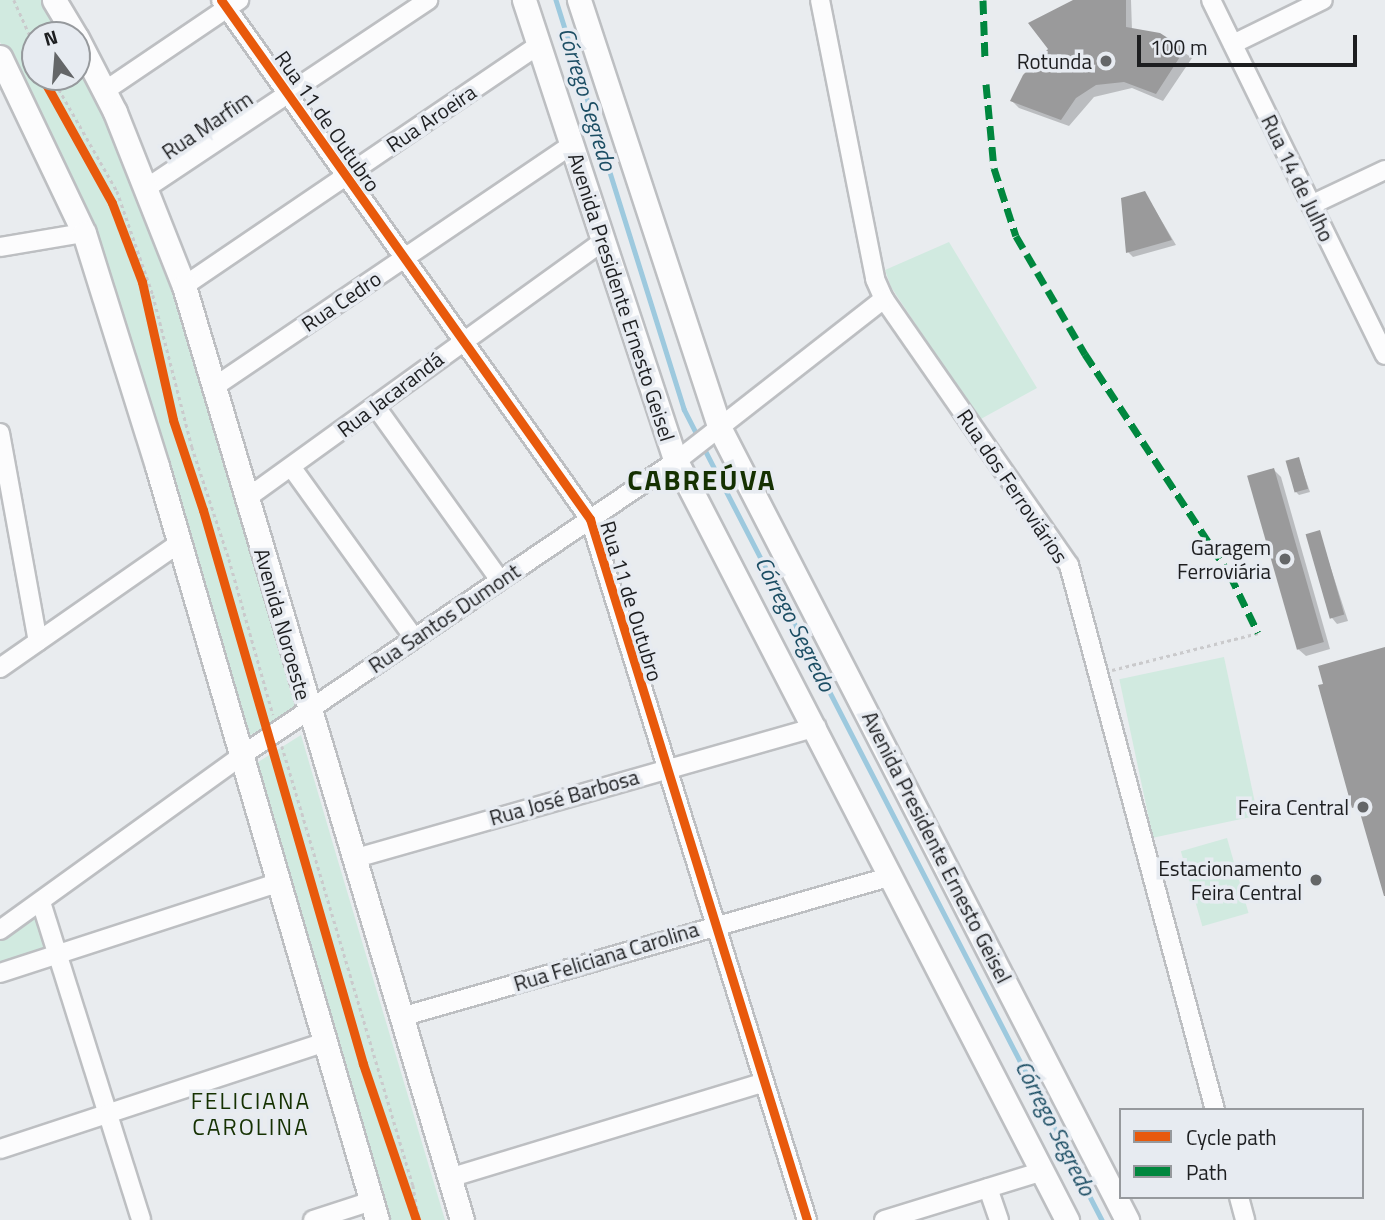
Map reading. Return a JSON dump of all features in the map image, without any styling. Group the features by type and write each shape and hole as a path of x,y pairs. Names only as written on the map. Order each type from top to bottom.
{"main road":[{"name":"Avenida Noroeste","path":"54,0 67,21"},
{"name":"Avenida Presidente Ernesto Geisel","path":"524,0 602,242 677,460 817,727 1067,1220"},
{"name":"Avenida Presidente Ernesto Geisel","path":"579,0 718,431 1127,1220"},
{"path":"0,57 84,233 179,543 374,1210"},
{"name":"Avenida Noroeste","path":"91,63 106,90 148,187 184,286 307,710 461,1220"}],"street":[{"name":"Rua Marfim","path":"148,187 286,92 428,0"},
{"name":"Rua dos Ferroviários","path":"820,0 875,279 884,299 1063,554 1214,1108"},
{"name":"Rua 14 de Julho","path":"1211,0 1385,355"},
{"path":"1233,44 1323,0"},
{"name":"Rua 11 de Outubro","path":"229,3 286,92 590,519 665,768 716,923 762,1083 807,1220"},
{"path":"106,90 229,3"},
{"name":"Rua Aroeira","path":"184,286 539,45"},
{"name":"Rua Cedro","path":"214,387 572,145"},
{"path":"1311,205 1385,170"},
{"path":"0,247 84,233"},
{"name":"Rua Jacarandá","path":"247,498 376,407 462,339 602,242"},
{"name":"Rua Santos Dumont","path":"0,930 241,756 275,740 307,710 718,431 884,299"},
{"path":"376,407 500,580"},
{"path":"0,432 38,642"},
{"path":"292,468 414,638"},
{"path":"0,668 179,543"},
{"name":"Rua José Barbosa","path":"353,859 665,768 817,727"},
{"name":"Rua Feliciana Carolina","path":"401,1017 716,923 892,876"},
{"path":"0,972 277,883"},
{"path":"41,902 141,1220"},
{"path":"0,1149 325,1042"},
{"path":"449,1178 762,1083"},
{"path":"884,1220 1043,1171"},
{"path":"988,1188 999,1220"},
{"path":"1240,1199 1245,1220"},
{"path":"313,1220 374,1210"}],"path":[{"path":"11,0 21,24"},
{"path":"50,91 112,203 142,282 173,420 415,1194 417,1220"},
{"path":"59,91 68,109 87,132 124,211 153,295 192,447 219,526 274,718"},
{"path":"1096,675 1258,632"},
{"path":"275,740 315,898"},
{"path":"384,1130 417,1220"}],"green space":[{"path":"0,0 41,0 54,21 21,21 21,81 0,42"},
{"path":"91,85 139,182 296,709 245,738 42,120 26,91 91,91"},
{"path":"949,242 1037,388 979,420 891,287 885,270"},
{"path":"1224,657 1258,815 1153,838 1119,679"},
{"path":"301,735 445,1220 389,1220 287,878 255,764"},
{"path":"1227,838 1248,913 1202,926 1181,851"},
{"path":"37,914 48,950 0,966 0,938"}],"building":[{"name":"Rotunda","path":"1073,0 1126,0 1126,27 1160,33 1185,49 1156,94 1124,82 1096,85 1076,98 1061,120 1010,101 1023,75 1048,49 1028,23"},
{"path":"1145,191 1172,240 1126,253 1121,198"},
{"path":"1299,457 1308,489 1295,493 1286,461"},
{"name":"Garagem Ferroviária","path":"1274,468 1324,642 1297,650 1247,476"},
{"path":"1320,530 1344,615 1330,619 1306,534"},
{"name":"Feira Central","path":"1385,647 1384,896 1358,806 1352,808 1318,685 1323,684 1318,666"}],"waterway":[{"name":"Córrego Segredo","path":"556,0 684,409 699,438"},
{"name":"Córrego Segredo","path":"703,446 1102,1220"}],"marked path":[{"path":"983,0 985,61"},
{"path":"986,84 994,168 1016,236 1085,354 1230,575 1258,633"}],"cycle path":[{"path":"221,0 590,519 807,1220"},
{"path":"50,91 112,203 142,282 173,420 203,510 363,1064 416,1220"}],"place":[{"name":"Rotunda","path":"1106,61"},
{"name":"Garagem Ferroviária","path":"1285,559"},
{"name":"Feira Central","path":"1363,807"},
{"name":"Estacionamento Feira Central","path":"1316,880"}],"district":[{"name":"CABREÚVA","path":"702,480"},
{"name":"FELICIANA CAROLINA","path":"251,1114"}]}
